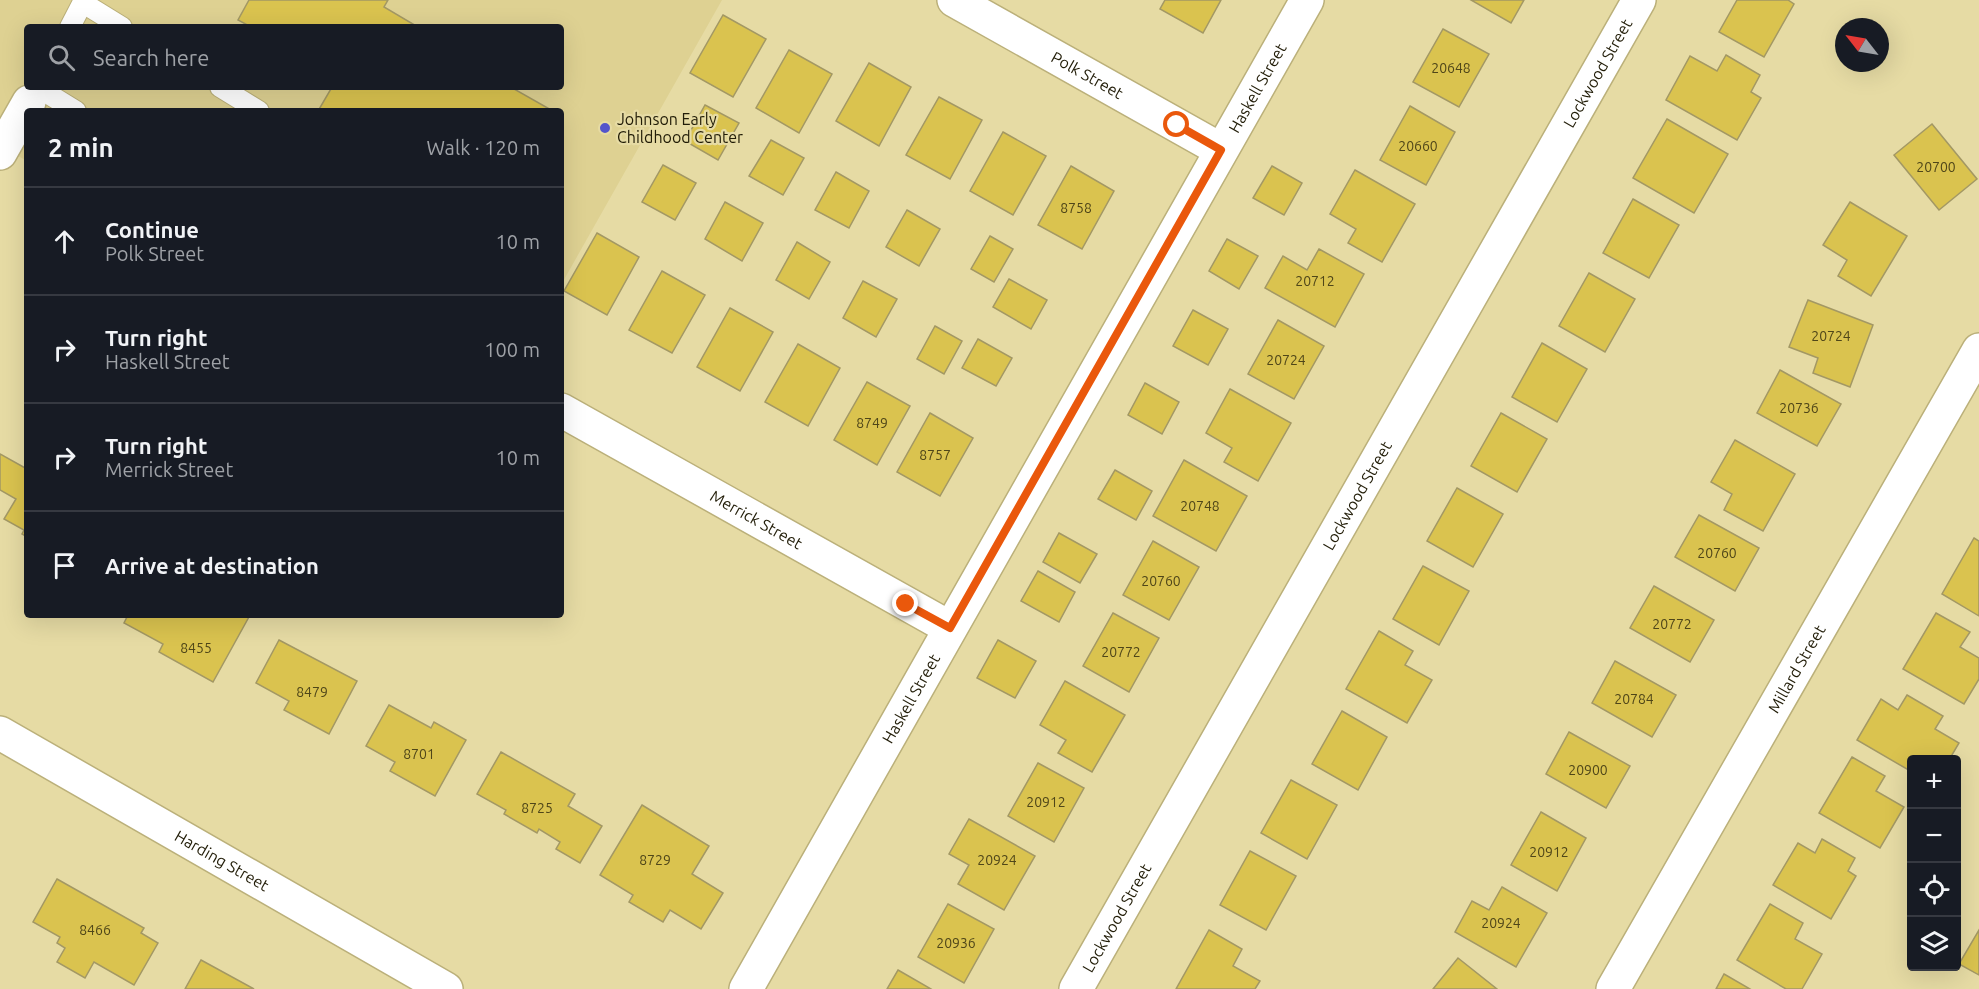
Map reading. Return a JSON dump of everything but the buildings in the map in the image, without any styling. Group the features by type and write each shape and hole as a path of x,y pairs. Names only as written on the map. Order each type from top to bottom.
{"street":[{"name":"Polk Street","path":"954,0 1221,150"},
{"name":"Haskell Street","path":"746,989 1307,0"},
{"name":"Lockwood Street","path":"1076,989 1639,0"},
{"path":"25,108 34,92"},
{"path":"0,153 24,110"},
{"name":"Millard Street","path":"1613,989 1979,350"},
{"name":"Merrick Street","path":"564,412 950,628"},
{"name":"Harding Street","path":"0,733 446,989"}],"lane":[{"path":"72,24 83,2 117,24"},
{"path":"225,90 254,108"},
{"path":"34,92 69,108"}],"shaded area":[{"name":"Johnson Early Childhood Center","path":"0,0 722,0 564,280 564,108 24,108 24,159 0,146"}],"place":[{"name":"Johnson Early Childhood Center","path":"605,128"}],"route":[{"path":"906,604 950,628 1221,150 1177,125"}]}
